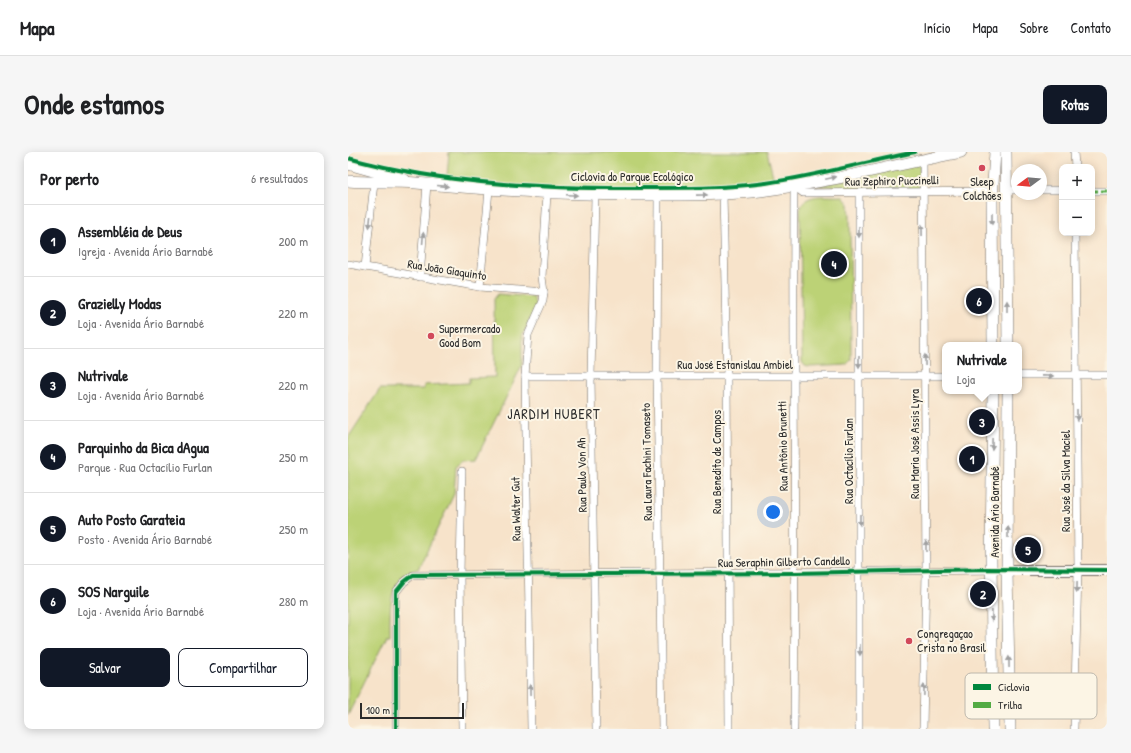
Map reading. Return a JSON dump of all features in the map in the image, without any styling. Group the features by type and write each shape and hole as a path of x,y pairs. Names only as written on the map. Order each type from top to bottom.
{"main road":[{"path":"348,181 374,183 414,183 489,190 595,196 723,194 794,186 961,152"},
{"path":"993,342 993,191 995,152"},
{"path":"1006,152 1011,184"},
{"path":"348,164 399,177 414,183"},
{"path":"1008,342 1012,200"},
{"name":"Avenida Ário Barnabé","path":"992,673 991,569 993,394"},
{"name":"Avenida Ário Barnabé","path":"1008,394 1007,570 1009,673"},
{"name":"Avenida Ário Barnabé","path":"993,719 993,729"},
{"name":"Avenida Ário Barnabé","path":"1010,719 1010,729"}],"street":[{"path":"1074,152 1074,164"},
{"name":"Rua Maria José Assis Lyra","path":"923,159 922,192 926,376 924,729"},
{"path":"365,267 374,183"},
{"path":"420,277 427,184"},
{"name":"Rua Zephiro Puccinelli","path":"794,186 803,193 993,191"},
{"name":"Rua Antônio Brunetti","path":"794,186 792,376 795,573 794,729"},
{"path":"480,287 489,190"},
{"path":"1047,190 1059,190"},
{"path":"1095,191 1107,191"},
{"name":"Rua Octacílio Furlan","path":"859,193 859,729"},
{"path":"544,292 542,277 547,194"},
{"name":"Rua Benedito de Campos","path":"723,194 727,377 729,729"},
{"name":"Rua Laura Fachini Tomaseto","path":"658,195 657,376 662,729"},
{"name":"Rua Paulo Von Ah","path":"595,196 591,376 596,729"},
{"name":"Rua José da Silva Maciel","path":"1075,236 1078,571 1075,673"},
{"name":"Rua João Giaquinto","path":"348,264 480,287 544,292"},
{"name":"Rua Walter Gut","path":"531,729 525,376 528,335 543,301 544,292"},
{"path":"1022,375 1107,376"},
{"name":"Rua José Estanislau Ambiel","path":"525,376 942,376"},
{"path":"462,471 460,574 462,729"},
{"name":"Rua Seraphin Gilberto Candello","path":"396,729 396,592 404,582 413,575 795,573 991,569 1078,571 1107,570"},
{"name":"Rua José da Silva Maciel","path":"1074,719 1074,729"}],"green space":[{"path":"449,152 767,152 775,184 716,191 595,192 450,181 447,177"},
{"path":"920,163 919,189 816,186"},
{"path":"842,196 849,204 850,217 851,360 846,365 809,367 805,366 802,362 800,207 803,202 813,197"},
{"path":"498,294 533,297 536,306 522,337 522,365 476,459 463,460 456,466 454,494 418,569 408,573 401,579 396,587 392,596 390,636 387,636 348,715 348,438 380,389 424,389 424,385 469,383 469,378 495,377 494,299"}],"marked path":[{"path":"1095,191 1107,191"}],"cycle path":[{"name":"Ciclovia do Parque Ecológico","path":"348,158 422,174 498,184 575,188 680,188 723,187 766,183 822,173 915,152"},
{"path":"396,729 396,592 404,582 413,575 795,573 986,569 1107,570"}],"place":[{"name":"Sleep Colchões","path":"982,168"},
{"name":"Parquinho da Bica dAgua","path":"834,264"},
{"name":"SOS Narguile","path":"979,301"},
{"name":"Supermercado Good Bom","path":"431,336"},
{"name":"Nutrivale","path":"982,422"},
{"name":"Assembléia de Deus","path":"972,459"},
{"name":"Auto Posto Garateia","path":"1028,550"},
{"name":"Grazielly Modas","path":"983,594"},
{"name":"Congregaçao Crista no Brasil","path":"909,641"}],"district":[{"name":"JARDIM HUBERT","path":"554,414"}]}
